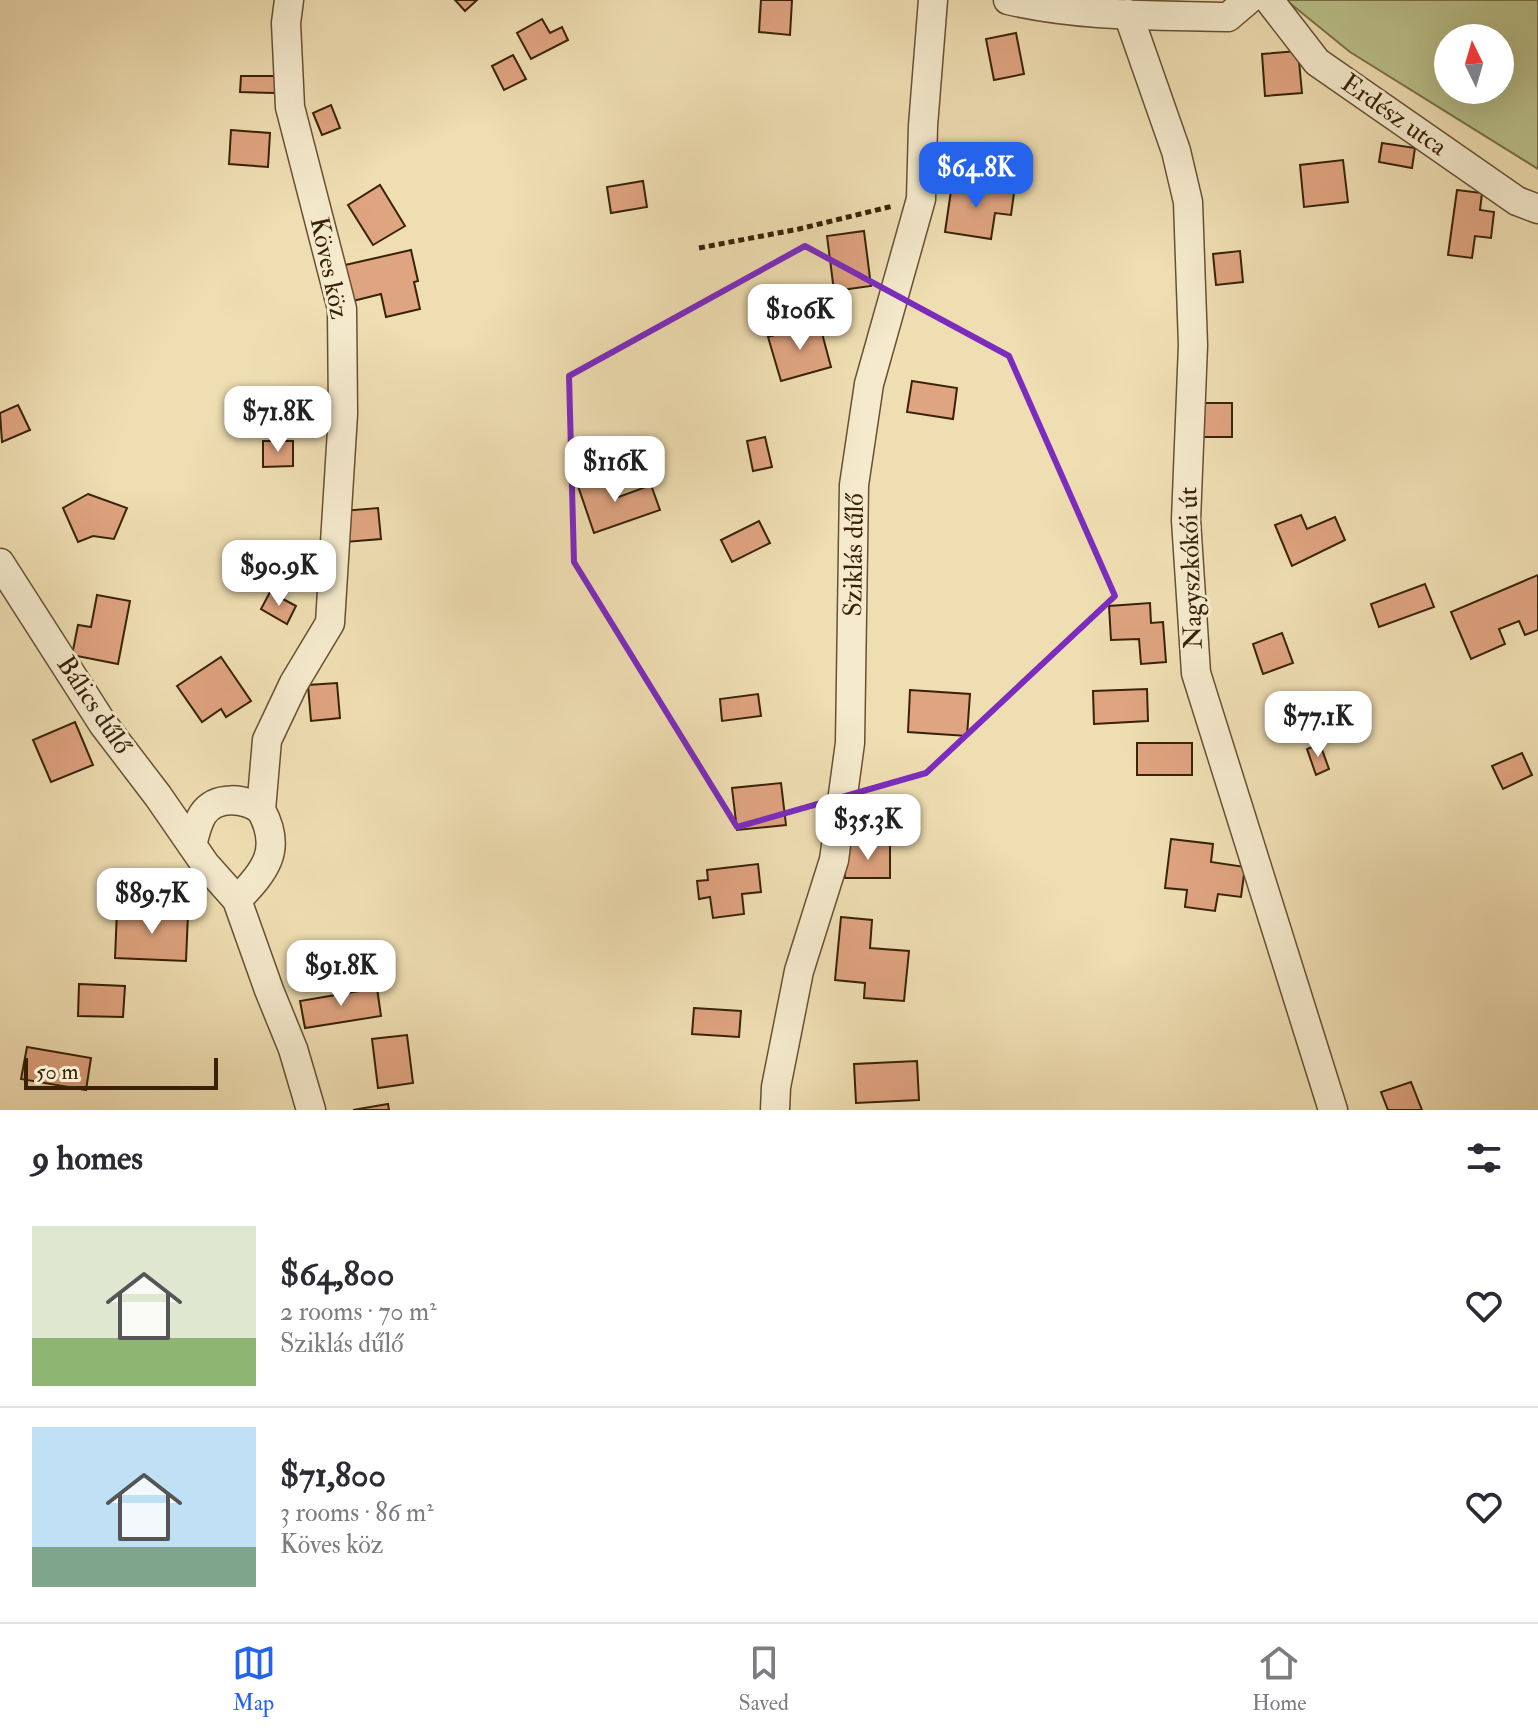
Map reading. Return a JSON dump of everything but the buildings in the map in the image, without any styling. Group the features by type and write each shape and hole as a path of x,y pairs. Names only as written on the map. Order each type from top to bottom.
{"street":[{"name":"Köves köz","path":"261,810 267,740 294,683 330,623 343,414 342,309 290,107 286,23 289,0"},
{"name":"Sziklás dűlő","path":"775,1110 776,1087 799,971 834,860 850,743 854,485 869,384 921,199 933,0"},
{"path":"1008,0 1035,6 1128,14 1228,17 1248,0"},
{"name":"Erdész utca","path":"1269,0 1317,62 1517,201 1538,209"},
{"name":"Nagyszkókói út","path":"1128,14 1176,151 1188,202 1193,345 1186,520 1196,673 1333,1110"},
{"name":"Bálics dűlő","path":"0,563 103,724 192,845"},
{"path":"237,900 260,875 269,857 271,834 261,810 242,801 225,801 211,806 200,819 192,845 237,900 258,963 293,1049 311,1110"}],"path":[{"path":"699,248 799,229 921,199"}],"highlighted area":[{"path":"805,246 1009,356 1115,596 926,773 737,827 574,562 569,376"}],"green space":[{"path":"1286,0 1538,0 1538,169 1350,52"}]}
